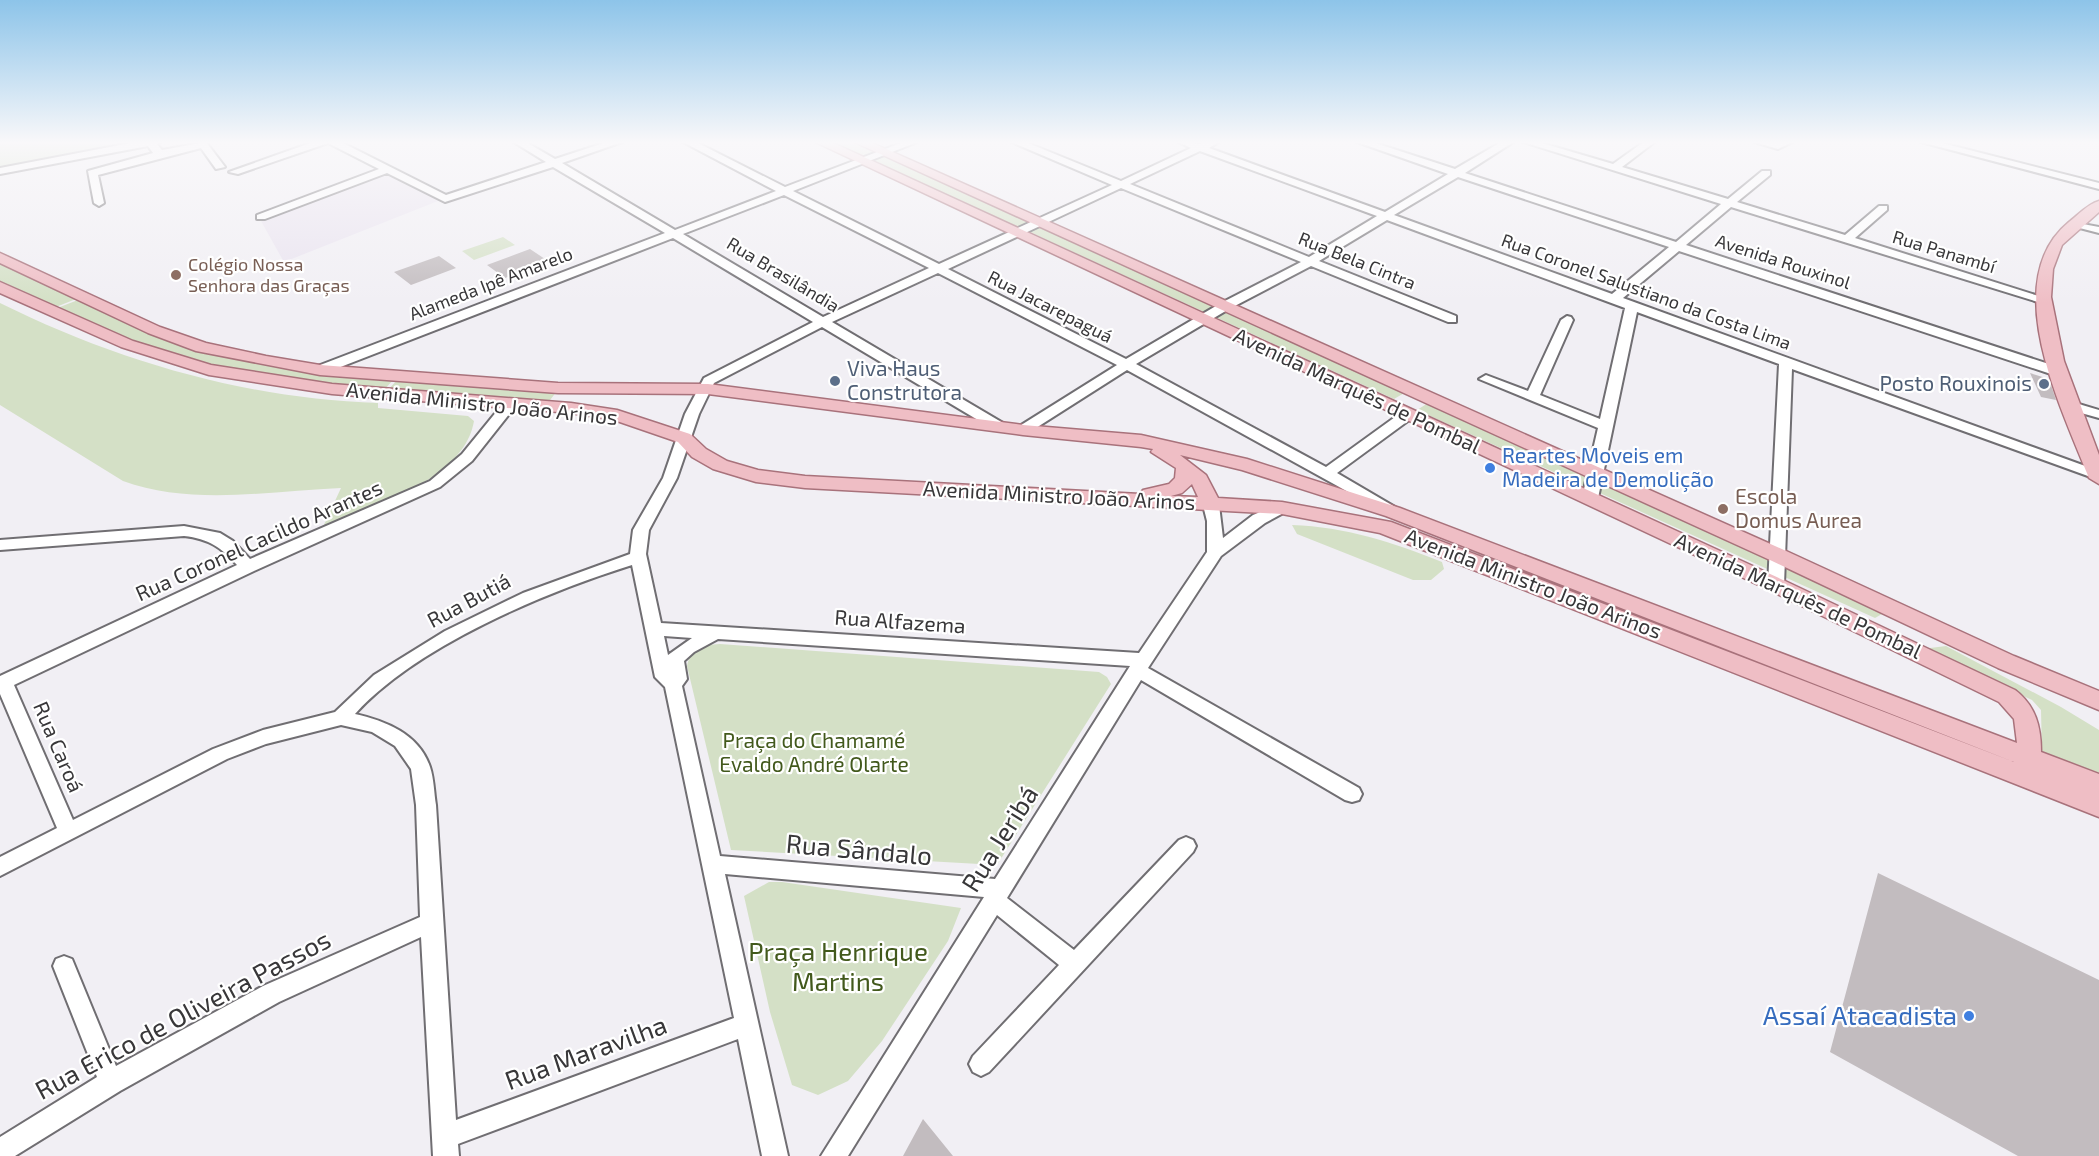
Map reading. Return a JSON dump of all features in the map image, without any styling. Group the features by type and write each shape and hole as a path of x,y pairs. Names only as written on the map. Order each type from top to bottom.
{"main road":[{"name":"Avenida Marquês de Pombal","path":"945,195 1038,242 1776,585 2017,702 2024,710 2028,722 2029,768"},
{"name":"Avenida Marquês de Pombal","path":"978,195 1777,555 2006,662 2099,701"},
{"path":"2099,205 2056,244 2046,263 2042,299 2047,330 2059,372 2099,477"},
{"path":"1011,229 1032,219"},
{"path":"1038,242 1058,231"},
{"name":"Avenida Ministro João Arinos","path":"0,257 154,330 202,347 320,370 523,386 600,389 705,388 1023,430 1141,441 1247,465 1394,512 2029,768 2099,806"},
{"path":"3,289 27,292 55,285"},
{"name":"Avenida Ministro João Arinos","path":"3,289 128,344 209,370 332,389 511,403 617,415 684,438 699,453 720,465 756,476 805,482 1282,508 1348,519 1420,539 2029,768 2099,785"},
{"path":"1196,315 1202,308 1218,303"},
{"path":"1231,331 1241,321 1252,318"},
{"path":"511,403 523,386"},
{"path":"1093,435 1139,444 1185,466 1199,478 1211,504"},
{"path":"1102,498 1175,489 1185,480 1185,466"},
{"path":"1891,640 1929,644 1953,637"},
{"path":"2006,662 2099,718"}],"street":[{"path":"97,195 99,203"},
{"path":"261,217 320,195"},
{"path":"437,195 445,199 457,195"},
{"name":"Rua Brasilândia","path":"612,195 998,426"},
{"name":"Alameda Ipê Amarelo","path":"320,370 773,195"},
{"name":"Rua Jacarepaguá","path":"791,195 1124,366 1327,473 1394,512"},
{"path":"1032,219 1096,195"},
{"name":"Rua Bela Cintra","path":"1146,195 1452,319"},
{"name":"Rua Coronel Salustiano da Costa Lima","path":"1328,195 2099,477"},
{"path":"1218,303 1309,262 1421,195"},
{"name":"Avenida Rouxinol","path":"1520,195 2059,372"},
{"name":"Rua Panambí","path":"1702,195 2042,299"},
{"path":"1614,300 1739,195"},
{"path":"1847,239 1883,208"},
{"path":"2076,224 2099,230"},
{"path":"775,1156 673,684 664,677 638,557 641,530 670,478 705,388 716,375 936,269 1011,229"},
{"path":"1590,498 1605,426 1612,408 1632,306"},
{"path":"1023,430 1124,366 1196,315"},
{"path":"1532,396 1567,320"},
{"path":"1776,585 1786,362"},
{"path":"1486,379 1605,426"},
{"name":"Rua Coronel Cacildo Arantes","path":"2,683 248,567 435,484 450,475 473,452 511,403"},
{"path":"2072,406 2099,414"},
{"path":"1327,473 1407,415"},
{"path":"1211,504 1215,521 1215,552"},
{"path":"1215,552 1259,519 1282,508"},
{"path":"0,545 195,532 222,539 248,567"},
{"name":"Rua Jeribá","path":"834,1156 1140,665 1215,552"},
{"name":"Rua Butiá","path":"341,718 359,695 400,665 453,633 530,594 638,557"},
{"name":"Rua Alfazema","path":"654,629 1140,665"},
{"path":"673,684 678,679 674,664 680,653 716,633"},
{"path":"1140,665 1352,794"},
{"name":"Rua Caroá","path":"2,683 69,831"},
{"path":"0,867 220,754 262,737 341,718 377,726 402,741 420,767 426,805 430,922 446,1146"},
{"path":"981,1064 1186,846"},
{"name":"Rua Sândalo","path":"712,864 997,894"},
{"path":"997,894 1075,964"},
{"name":"Rua Erico de Oliveira Passos","path":"0,1151 111,1082 271,994 430,922"},
{"path":"64,966 111,1082"},
{"name":"Rua Maravilha","path":"446,1146 747,1024"}],"shaded area":[{"path":"330,195 435,195 443,199 284,262 261,221"}],"green space":[{"path":"949,195 969,195 1406,392 1394,399"},
{"path":"503,237 515,245 474,260 462,251"},
{"path":"0,261 76,299 51,309 0,284"},
{"path":"78,300 199,350 395,378 382,392 181,362 52,310"},
{"path":"0,303 90,343 136,359 232,385 280,394 378,403 378,408 468,416 474,421 467,442 453,460 434,476 389,501 322,529 341,488 231,495 203,495 149,489 123,481 0,405"},
{"path":"399,378 557,391 547,404 386,392"},
{"path":"1428,403 1879,607 1882,614 1875,618 1417,410"},
{"path":"1292,525 1350,532 1387,542 1442,562 1444,569 1431,580 1413,580 1297,534"},
{"name":"Praça do Chamamé Evaldo André Olarte","path":"720,644 1099,672 1107,677 1111,684 997,865 731,850 687,666 691,655 698,648"},
{"path":"1946,646 2061,707 2099,730 2099,777 2042,754 2041,710 2032,700 1922,649"},
{"name":"Praça Henrique Martins","path":"769,882 961,908 948,941 882,1041 848,1081 818,1095 792,1085 770,1012 744,896"}],"building":[{"path":"530,249 548,261 505,278 487,265"},
{"path":"439,256 456,268 411,285 394,272"},
{"path":"2030,373 2049,379 2056,400 2041,397"},
{"name":"Assaí Atacadista","path":"1878,873 2099,980 2099,1156 2018,1156 1830,1052"},
{"path":"923,1119 953,1156 903,1156"}],"place":[{"name":"Colégio Nossa Senhora das Graças","path":"176,275"},
{"name":"Viva Haus Construtora","path":"835,381"},
{"name":"Posto Rouxinois","path":"2044,384"},
{"name":"Reartes Moveis em Madeira de Demolição","path":"1490,468"},
{"name":"Escola Domus Aurea","path":"1723,509"},
{"name":"Assaí Atacadista","path":"1969,1016"}]}
